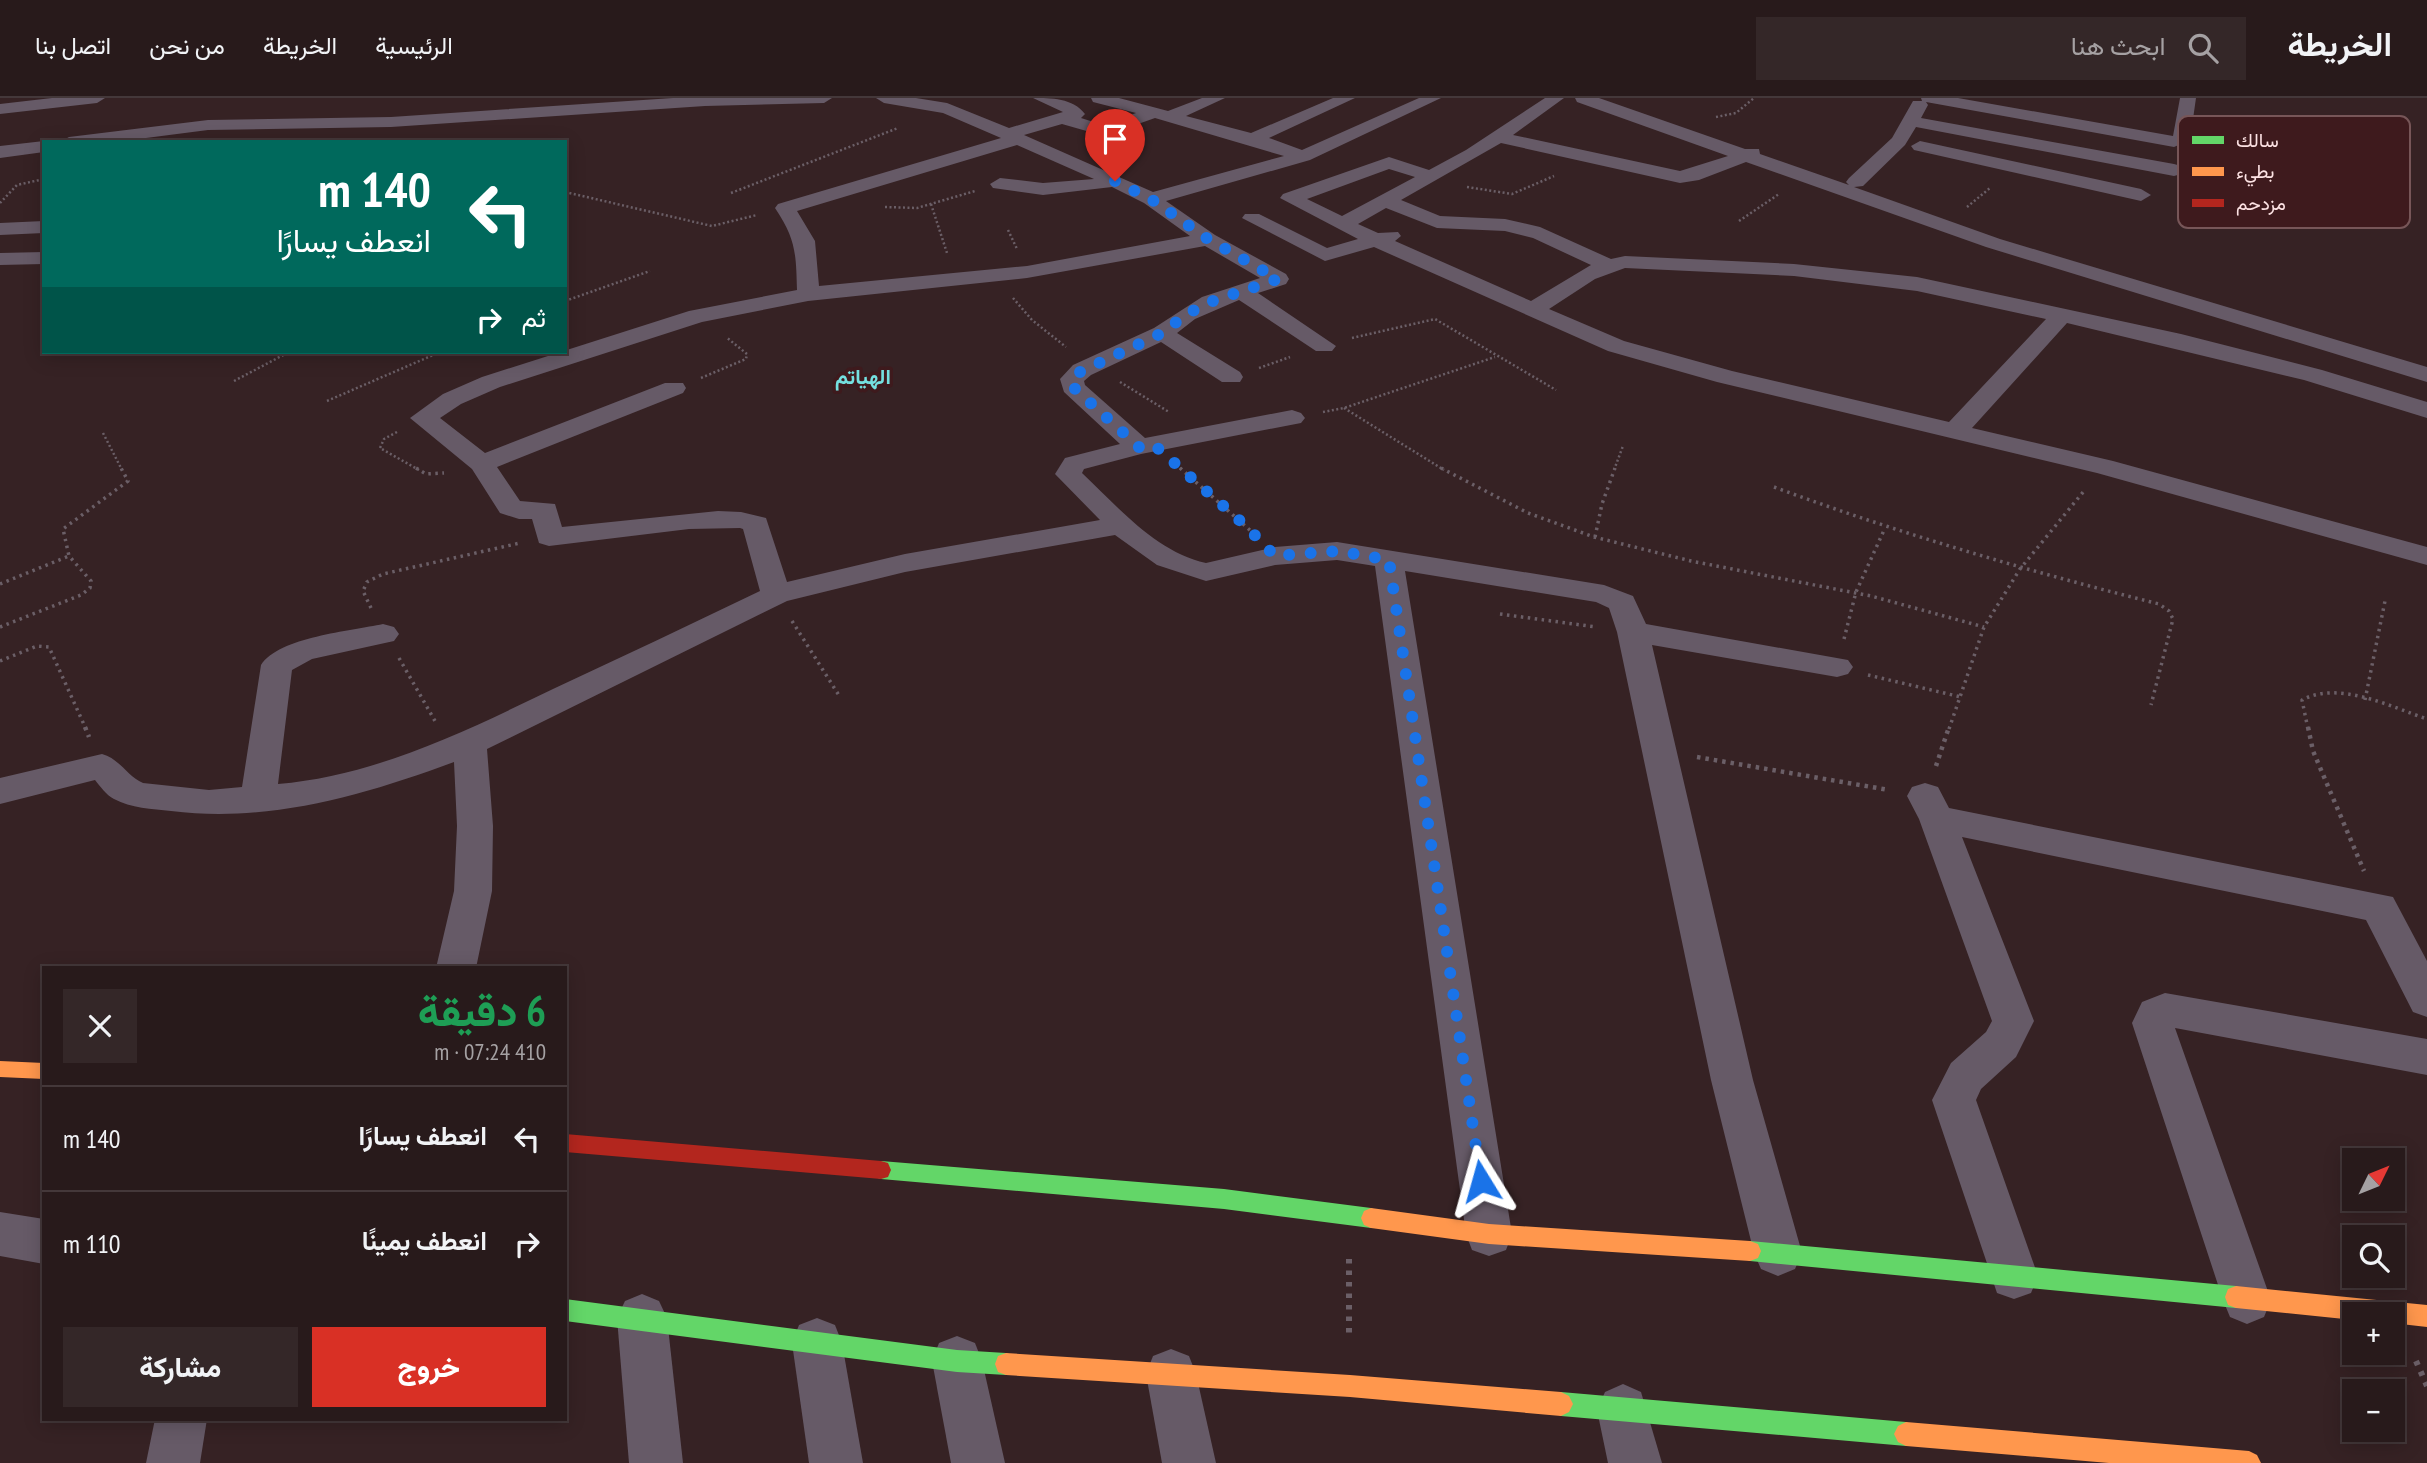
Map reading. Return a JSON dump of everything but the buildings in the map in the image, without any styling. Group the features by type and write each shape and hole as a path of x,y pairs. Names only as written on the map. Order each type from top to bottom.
{"street":[{"path":"0,108 97,98"},
{"path":"83,140 165,128 391,122 552,104 824,98"},
{"path":"884,98 947,108 1115,181 1151,199 1208,239 1278,279 1187,314 1162,333 1092,366 1072,379 1073,387 1146,446"},
{"path":"808,295 808,247 804,233 785,208 1013,137 1076,112 1041,98"},
{"path":"1062,118 1104,131 1217,98"},
{"path":"1253,139 1347,98"},
{"path":"1151,199 1303,156 1433,98"},
{"path":"1344,223 1433,177 1556,98"},
{"path":"1583,98 2427,362"},
{"path":"1618,98 1688,122 1803,177 2053,262 2427,375"},
{"path":"1856,182 1899,141 1923,98"},
{"path":"1929,98 2174,142 2178,140"},
{"path":"2037,118 2044,98"},
{"path":"2185,116 2188,98"},
{"path":"1109,99 1253,139 1303,156"},
{"path":"1226,132 1297,102"},
{"path":"1911,121 2174,170"},
{"path":"241,140 266,125"},
{"path":"1499,137 1680,177 1692,176 1753,152"},
{"path":"1899,141 2141,195"},
{"path":"0,152 42,146"},
{"path":"1433,177 1389,163 1290,198 1532,311 1616,346 1666,361 2104,467 2427,556"},
{"path":"999,184 1026,191 1046,191 1115,181"},
{"path":"1388,202 1437,222 1523,228 1564,243 1607,265"},
{"path":"1252,218 1325,255 1437,222"},
{"path":"0,229 42,227"},
{"path":"567,350 697,316 808,295 994,275 1208,239"},
{"path":"0,259 42,258"},
{"path":"1532,311 1607,265 1654,261 1877,278 1975,296 2264,362 2427,410"},
{"path":"1242,292 1324,346"},
{"path":"1956,430 2061,316"},
{"path":"1162,333 1231,377"},
{"path":"550,354 531,359 423,418 482,464 510,507 519,511 545,510 549,537 719,518 748,519 756,524 776,595"},
{"path":"482,464 674,388"},
{"path":"1292,418 1146,446 1074,464 1068,471 1122,525 1171,562 1192,570 1206,572 1275,556 1326,551 1612,596 1622,603 1633,632 1732,1080 1778,1252"},
{"path":"0,791 102,766 124,789 154,799 208,803 258,800 330,788 383,775 459,748 776,595 825,579 929,556 1122,525"},
{"path":"1389,560 1489,1234"},
{"path":"1633,632 1837,667"},
{"path":"258,800 277,665 302,651 383,634"},
{"path":"456,966 473,891 475,826 459,748"},
{"path":"1931,808 2379,908 2427,1000"},
{"path":"1931,808 2013,1021 2010,1034 2001,1046 1958,1082 1954,1100 2014,1276"},
{"path":"2247,1300 2153,1023 2157,1014 2165,1010 2184,1012 2427,1057"},
{"path":"0,1069 42,1071"},
{"path":"567,1143 1224,1199 1489,1234 1778,1252 2427,1316"},
{"path":"0,1234 42,1242"},
{"path":"567,1310 957,1361 1350,1386 2249,1463"},
{"path":"642,1318 656,1463"},
{"path":"817,1343 836,1463"},
{"path":"957,1361 978,1463"},
{"path":"1171,1374 1189,1463"},
{"path":"1623,1410 1635,1463"},
{"path":"173,1463 181,1421"}],"path":[{"path":"1688,122 1736,113 1754,98"},
{"path":"731,192 947,108"},
{"path":"1433,177 1500,196 1516,195 1590,157"},
{"path":"1956,215 2014,167"},
{"path":"1739,221 1803,177"},
{"path":"0,203 17,185 42,179"},
{"path":"956,278 931,204 999,184"},
{"path":"567,192 712,226 785,208"},
{"path":"567,300 650,271"},
{"path":"994,275 1032,320 1092,366 1206,434"},
{"path":"674,388 741,363 747,356 697,316"},
{"path":"1231,377 1324,346 1428,319 1440,321 1556,390"},
{"path":"234,381 285,354"},
{"path":"327,401 435,354"},
{"path":"1496,356 1344,408 1417,454 1487,492 1551,522 1595,537 1749,575 1856,592 1984,627"},
{"path":"423,418 384,439 380,448 426,474 433,475"},
{"path":"0,627 88,591 91,581 69,556 63,529 124,486 129,478 103,433"},
{"path":"1146,446 1246,526 1275,556"},
{"path":"1595,537 1602,504 1623,446"},
{"path":"1659,750 1931,808 1961,697 1984,627 2020,569 2104,467"},
{"path":"1774,486 1885,528 2020,569 2147,599 2169,611 2173,619 2151,705"},
{"path":"1885,528 1856,592 1837,667 1961,697"},
{"path":"459,748 430,711 383,634 363,591 367,582 405,567 549,537"},
{"path":"0,584 69,556"},
{"path":"776,595 839,697"},
{"path":"2365,700 2385,601"},
{"path":"1500,614 1633,632"},
{"path":"0,661 37,646 49,647 102,766"},
{"path":"2379,908 2313,751 2302,700 2318,692 2365,700 2427,719"},
{"path":"1348,1216 1350,1386"}],"traffic: fast":[{"path":"881,1170 1224,1199 1371,1218"},
{"path":"1750,1251 2236,1297"},
{"path":"567,1310 957,1361 1006,1364"},
{"path":"1561,1404 1906,1434"}],"traffic: slow":[{"path":"0,1069 42,1071"},
{"path":"1371,1218 1489,1234 1750,1251"},
{"path":"2236,1297 2427,1316"},
{"path":"1006,1364 1350,1386 1561,1404"},
{"path":"1906,1434 2249,1463"}],"traffic: jam":[{"path":"567,1143 881,1170"}],"district":[{"name":"الهياتم","path":"863,376"}],"route":[{"path":"1115,181 1151,199 1208,239 1278,279 1210,302 1187,314 1162,333 1082,370 1072,379 1073,387 1139,447 1153,444 1246,526 1275,556 1337,551 1389,560 1481,1181"}]}
